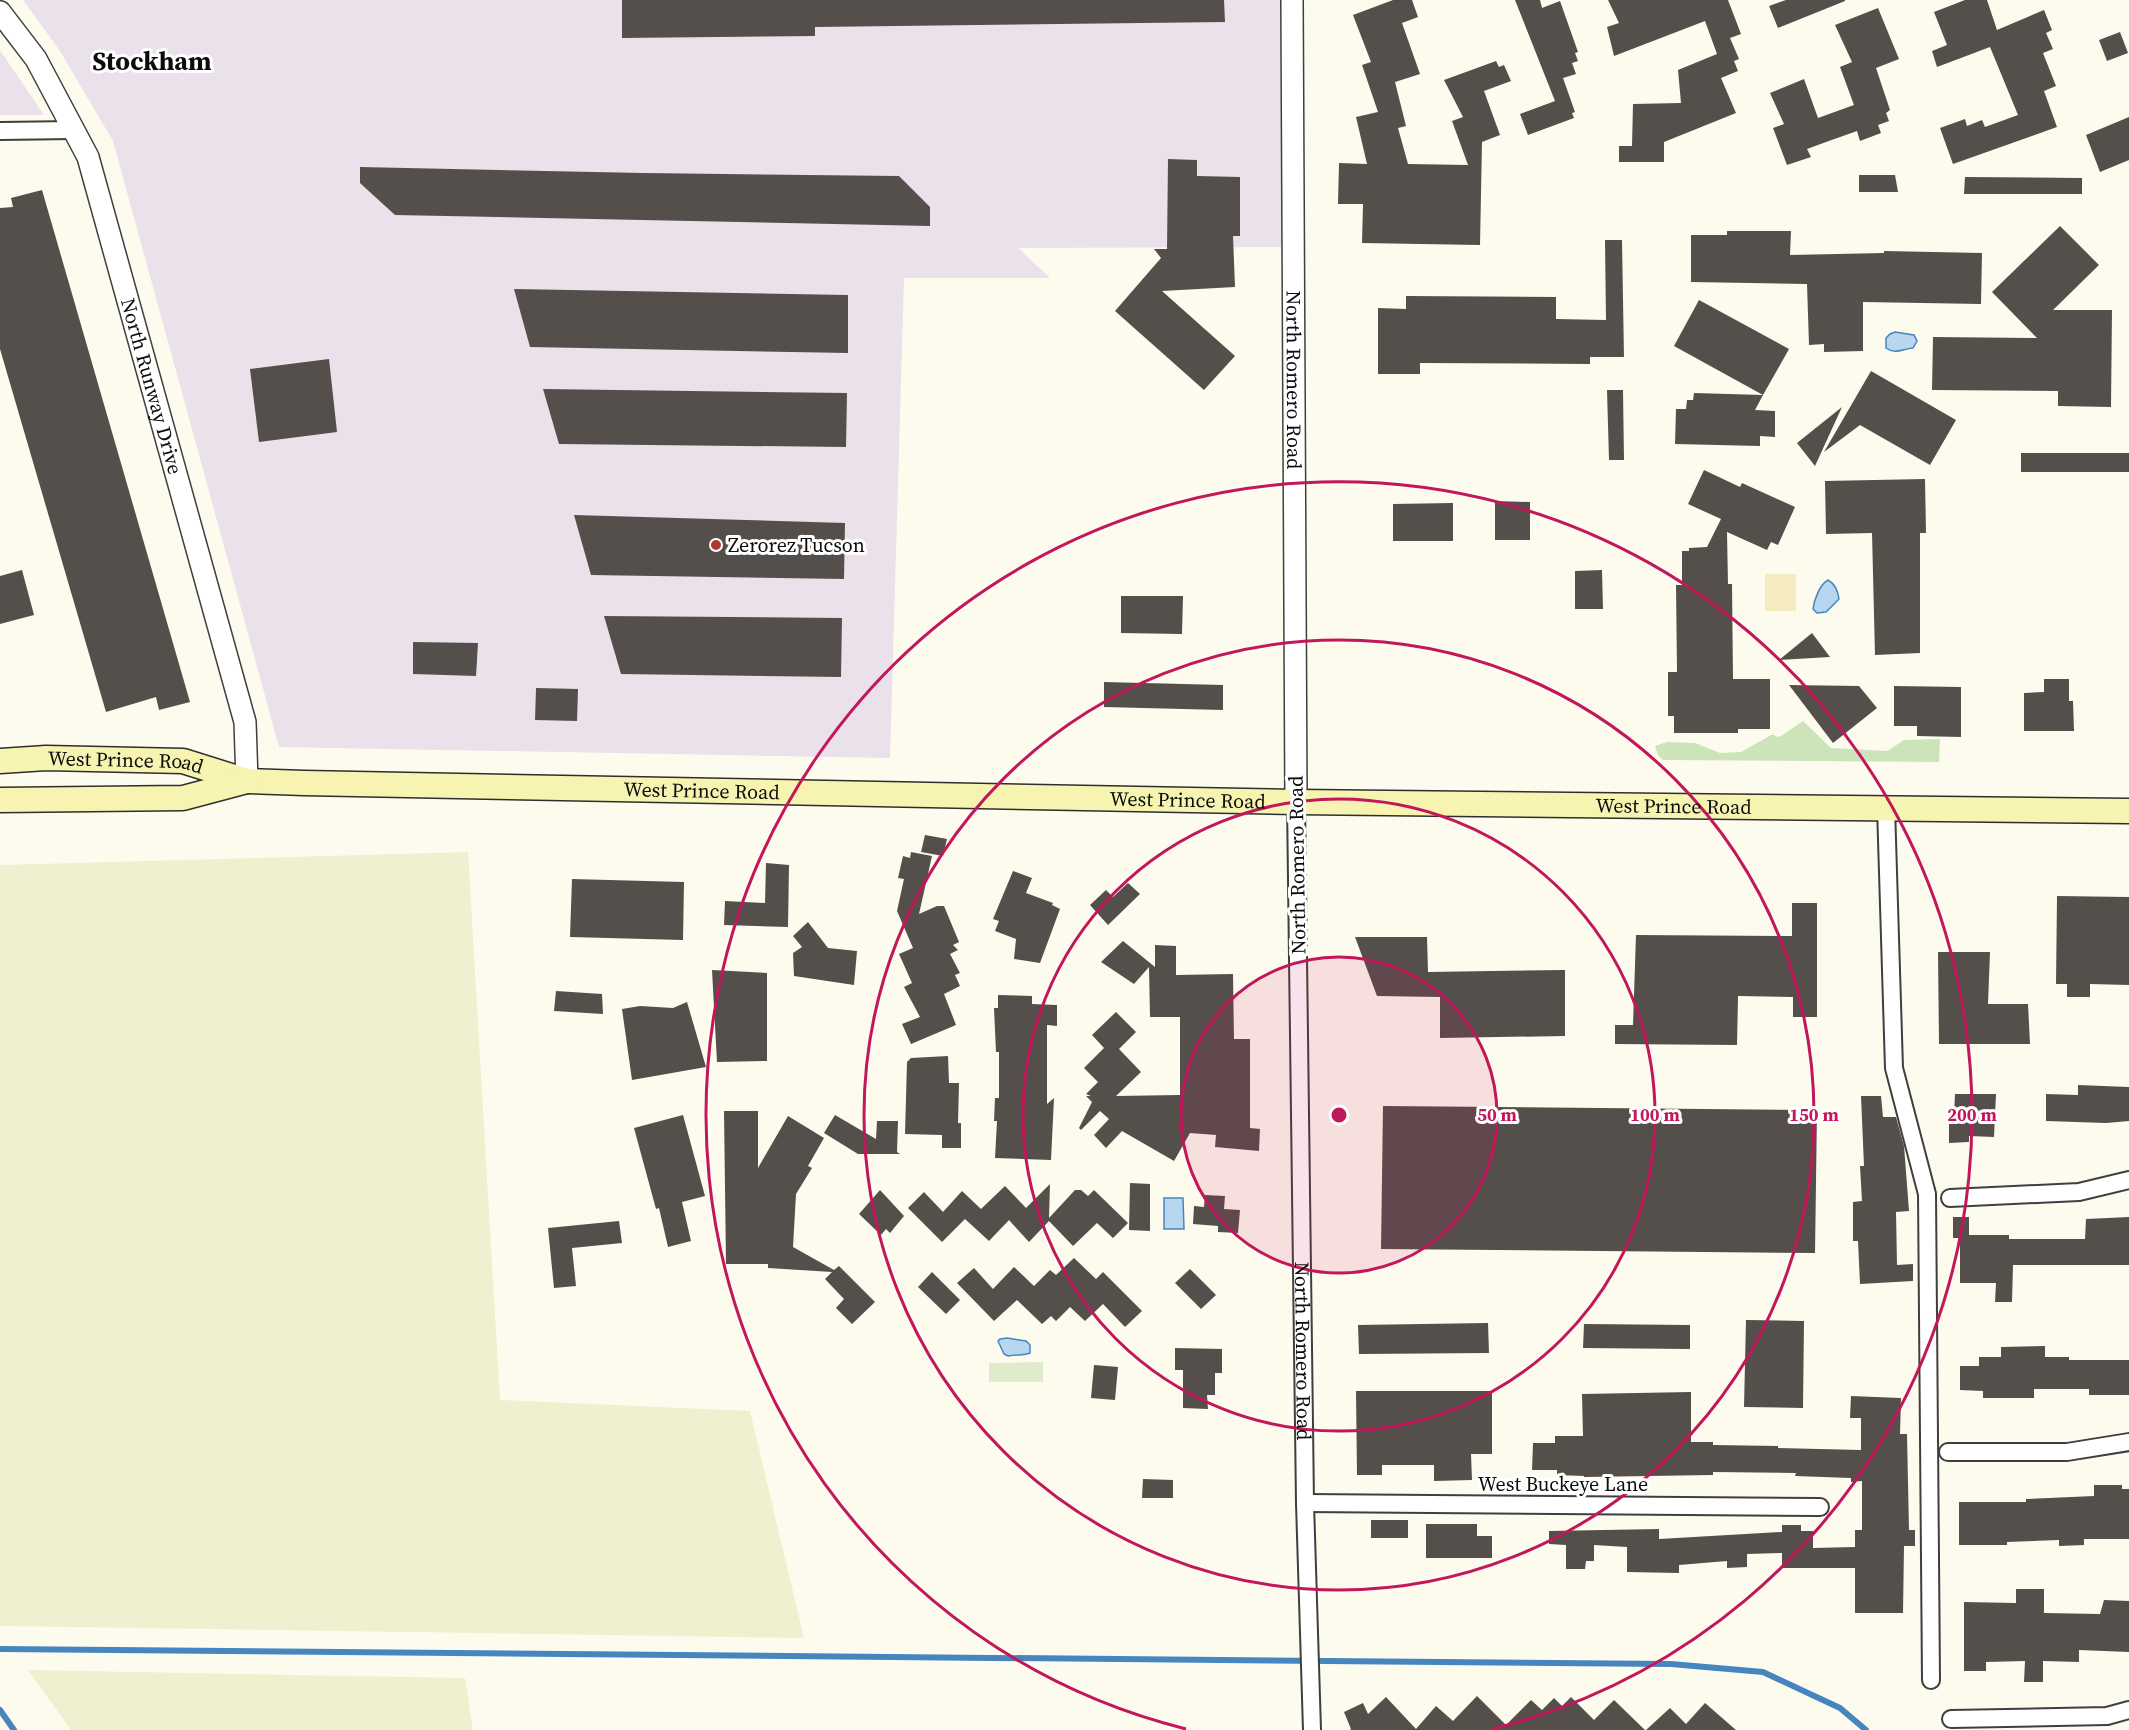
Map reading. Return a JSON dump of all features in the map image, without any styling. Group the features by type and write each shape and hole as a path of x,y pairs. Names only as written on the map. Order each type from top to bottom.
{"main road":[{"name":"West Prince Road","path":"0,760 46,758 183,761 248,781"},
{"name":"West Prince Road","path":"0,800 183,798 248,781 1296,802 2129,811"}],"street":[{"name":"North Romero Road","path":"1292,0 1296,802 1305,1503 1312,1730"},
{"name":"North Runway Drive","path":"0,12 36,59 88,157 245,722 248,781"},
{"path":"0,131 74,130"},
{"path":"1886,807 1894,1068 1927,1194 1930,1680"},
{"path":"1950,1198 2079,1192 2129,1180"},
{"path":"1948,1452 2067,1452 2129,1442"},
{"name":"West Buckeye Lane","path":"1305,1503 1820,1507"},
{"path":"1951,1719 2107,1716 2129,1710"}],"shaded area":[{"path":"23,0 1280,0 1285,247 1018,248 1050,278 904,278 890,758 279,747 113,141 60,51"},
{"path":"0,51 6,59 44,115 0,115"}],"green space":[{"path":"1803,721 1831,748 1887,751 1904,740 1940,739 1939,762 1663,760 1658,755 1655,746 1667,742 1695,743 1720,753 1741,752 1773,734 1777,737 1781,736"},
{"path":"468,852 500,1400 750,1411 804,1638 0,1626 0,865"},
{"path":"1043,1362 1043,1382 989,1382 989,1363"},
{"path":"28,1670 465,1678 473,1730 71,1730"}],"sand":[{"path":"1765,574 1796,574 1796,611 1765,611"}],"water":[{"path":"1895,332 1914,335 1917,341 1913,348 1896,351 1886,348 1886,338"},
{"path":"1828,580 1836,588 1839,599 1826,612 1817,613 1813,609 1816,597 1822,585"},
{"path":"1164,1198 1183,1198 1184,1229 1164,1229"},
{"path":"1007,1338 1026,1341 1030,1345 1030,1353 1008,1356 1004,1354 998,1341"}],"building":[{"path":"622,0 1224,0 1225,22 815,27 815,36 622,38"},
{"path":"1393,0 1412,0 1418,17 1402,23 1420,74 1395,82 1406,126 1398,128 1408,164 1468,165 1452,121 1463,117 1444,80 1496,61 1499,67 1504,65 1511,81 1484,91 1500,135 1482,142 1480,245 1362,243 1363,204 1338,204 1339,163 1367,164 1356,117 1378,112 1362,65 1371,62 1353,15"},
{"path":"1515,0 1540,0 1542,8 1560,1 1578,52 1575,53 1578,61 1572,63 1576,74 1563,78 1575,112 1572,113 1574,118 1528,135 1520,114 1555,101"},
{"path":"1608,0 1728,0 1741,34 1730,38 1739,59 1734,61 1738,71 1721,78 1736,113 1664,142 1664,162 1619,162 1619,146 1632,146 1633,104 1681,103 1678,70 1717,54 1705,21 1614,56 1607,27 1619,23"},
{"path":"1786,0 1845,1 1778,28 1769,6"},
{"path":"1965,0 1987,0 1997,30 2044,10 2052,30 2046,33 2053,49 2043,53 2056,86 2044,91 2057,127 1953,164 1940,128 1965,119 1967,126 1982,120 1985,127 2018,115 1990,47 1937,67 1932,51 1947,45 1934,12"},
{"path":"1878,8 1899,59 1876,68 1890,110 1886,113 1889,121 1878,125 1881,133 1860,141 1857,131 1807,149 1811,157 1787,165 1773,128 1784,124 1770,93 1804,79 1818,118 1854,105 1840,67 1852,62 1835,25"},
{"path":"2120,32 2128,53 2107,61 2099,40"},
{"path":"2129,117 2129,160 2100,172 2086,135"},
{"path":"1168,159 1197,160 1197,176 1240,177 1240,236 1233,236 1235,287 1162,291 1235,356 1204,390 1115,311 1161,258 1154,249 1167,249"},
{"path":"360,167 899,176 930,207 930,226 395,215 360,183"},
{"path":"1859,175 1895,175 1898,192 1859,192"},
{"path":"1965,177 2082,178 2082,194 1964,194"},
{"path":"42,190 190,702 159,710 156,697 106,712 0,349 0,208 13,207 11,198"},
{"path":"2060,226 2099,265 2053,310 2112,310 2111,407 2058,406 2058,391 1932,390 1933,337 2037,338 1992,292"},
{"path":"1727,231 1791,231 1790,255 1884,253 1884,251 1982,253 1981,304 1863,302 1863,351 1824,352 1824,344 1809,345 1807,284 1691,282 1691,235 1727,235"},
{"path":"1605,240 1622,240 1624,357 1590,357 1590,364 1420,363 1420,374 1378,374 1378,308 1406,309 1406,296 1556,297 1556,319 1606,320"},
{"path":"514,289 848,295 848,353 530,347"},
{"path":"1699,300 1789,349 1763,395 1674,346"},
{"path":"329,359 337,432 259,442 250,369"},
{"path":"1871,371 1956,420 1930,465 1860,425 1824,452"},
{"path":"543,389 847,393 846,447 559,444"},
{"path":"1607,390 1623,390 1624,460 1609,460"},
{"path":"1694,393 1763,395 1755,410 1775,411 1775,437 1760,436 1760,446 1675,444 1676,409 1686,409 1687,400 1693,400"},
{"path":"1842,407 1815,466 1797,443"},
{"path":"2021,453 2129,453 2129,472 2021,472"},
{"path":"1704,470 1740,487 1742,483 1795,507 1778,545 1771,542 1767,550 1727,532 1728,584 1732,584 1733,679 1770,679 1770,729 1738,729 1738,733 1674,733 1674,716 1668,716 1668,672 1677,672 1676,585 1682,585 1682,551 1689,551 1689,548 1707,547 1721,519 1688,504"},
{"path":"1925,479 1926,533 1920,533 1920,653 1875,655 1872,533 1826,534 1825,481"},
{"path":"1495,501 1530,502 1530,540 1495,540"},
{"path":"1453,503 1453,541 1393,541 1393,504"},
{"path":"574,515 845,523 844,579 591,575"},
{"path":"22,570 34,615 0,624 0,576"},
{"path":"1602,570 1603,609 1575,609 1575,571"},
{"path":"1121,596 1183,596 1182,634 1121,633"},
{"path":"604,616 842,618 841,677 621,674"},
{"path":"1812,633 1830,657 1779,660"},
{"path":"413,642 478,643 476,676 413,674"},
{"path":"2044,679 2069,679 2069,701 2073,701 2074,731 2024,731 2024,693 2044,692"},
{"path":"1104,682 1223,685 1223,710 1104,707"},
{"path":"1789,685 1859,686 1877,708 1833,743"},
{"path":"1894,686 1961,687 1961,737 1917,736 1917,726 1894,726"},
{"path":"536,688 578,689 577,721 535,720"},
{"path":"925,835 947,839 943,856 921,852"},
{"path":"911,852 932,856 919,914 937,906 944,906 959,942 953,945 958,950 950,954 960,973 955,975 960,986 944,994 956,1025 911,1044 902,1024 920,1017 904,987 912,983 899,954 913,948 897,911 904,879 898,878 903,856 910,858"},
{"path":"766,863 789,865 788,927 724,925 725,901 765,903"},
{"path":"1013,871 1032,878 1026,893 1053,903 1052,905 1060,909 1040,963 1014,959 1016,939 995,931 999,921 993,919"},
{"path":"572,879 684,882 683,940 570,937"},
{"path":"1128,883 1140,894 1108,925 1090,905 1106,890 1113,897"},
{"path":"2057,896 2129,897 2129,985 2090,984 2090,997 2067,997 2067,984 2056,984"},
{"path":"1792,903 1817,903 1817,1017 1793,1017 1793,997 1738,996 1737,1045 1615,1044 1615,1025 1633,1025 1636,935 1792,936"},
{"path":"808,922 828,948 857,951 854,985 794,976 793,953 802,947 793,936"},
{"path":"1355,937 1427,937 1428,972 1565,970 1565,1036 1440,1038 1440,997 1377,996"},
{"path":"1123,941 1155,967 1155,945 1176,946 1176,975 1233,974 1234,1039 1250,1039 1250,1128 1260,1129 1259,1151 1215,1147 1216,1135 1190,1133 1174,1161 1122,1131 1106,1148 1094,1135 1109,1119 1100,1111 1081,1130 1079,1128 1092,1102 1086,1096 1091,1096 1086,1094 1098,1082 1084,1068 1104,1048 1092,1035 1116,1012 1136,1032 1119,1049 1141,1072 1116,1096 1180,1095 1180,1017 1150,1017 1149,967 1134,984 1101,962"},
{"path":"1938,952 1990,952 1988,1004 2028,1004 2030,1044 1939,1044"},
{"path":"712,970 767,973 767,1061 717,1062"},
{"path":"556,991 602,994 603,1014 554,1011"},
{"path":"998,995 1032,996 1032,1004 1057,1005 1057,1026 1047,1025 1047,1104 1054,1098 1051,1160 995,1158 997,1121 994,1121 995,1098 999,1098 999,1052 996,1052 994,1008 998,1008"},
{"path":"687,1002 706,1067 632,1080 622,1009 640,1006 673,1008"},
{"path":"948,1056 949,1083 959,1083 958,1123 961,1123 961,1148 942,1148 942,1135 905,1134 907,1062 911,1058"},
{"path":"2078,1085 2129,1087 2129,1121 2106,1123 2046,1121 2046,1094 2078,1095"},
{"path":"1955,1094 1996,1094 1994,1137 1969,1136 1969,1142 1949,1143 1949,1116 1954,1116"},
{"path":"1861,1096 1881,1096 1883,1117 1896,1117 1904,1146 1909,1211 1896,1212 1897,1265 1913,1264 1913,1281 1860,1284 1858,1241 1853,1241 1853,1202 1862,1201 1860,1166 1864,1166"},
{"path":"1383,1106 1817,1110 1815,1253 1381,1249"},
{"path":"724,1111 758,1111 758,1168 788,1116 824,1138 808,1166 812,1168 796,1194 793,1247 834,1270 839,1266 875,1302 852,1324 836,1308 844,1299 825,1279 832,1272 768,1268 768,1264 726,1264"},
{"path":"683,1115 705,1196 682,1202 691,1241 668,1247 659,1208 656,1209 634,1128"},
{"path":"835,1115 876,1139 877,1121 898,1121 897,1152 900,1154 858,1154 824,1133"},
{"path":"1130,1183 1150,1184 1150,1231 1129,1230"},
{"path":"1050,1184 1049,1218 1075,1190 1081,1190 1088,1196 1094,1190 1128,1223 1113,1238 1097,1223 1073,1246 1049,1221 1029,1242 1009,1220 989,1241 965,1219 942,1242 908,1208 924,1192 943,1212 962,1191 981,1209 1005,1186 1026,1208"},
{"path":"880,1190 904,1216 890,1233 886,1229 881,1235 859,1214"},
{"path":"1205,1195 1225,1196 1224,1209 1240,1210 1238,1233 1218,1232 1218,1226 1193,1224 1194,1206 1204,1207"},
{"path":"1953,1217 1969,1217 1969,1235 2009,1235 2009,1239 2085,1239 2086,1219 2129,1217 2129,1265 2013,1265 2012,1302 1995,1302 1996,1283 1960,1283 1960,1238 1953,1238"},
{"path":"619,1221 622,1243 572,1248 576,1286 554,1288 548,1228"},
{"path":"1074,1258 1096,1279 1103,1272 1142,1311 1125,1327 1103,1304 1085,1321 1070,1307 1056,1321 1051,1316 1042,1324 1017,1300 994,1321 957,1283 974,1268 993,1289 1014,1267 1034,1286 1050,1270 1056,1275"},
{"path":"1190,1269 1216,1295 1201,1309 1175,1283"},
{"path":"932,1272 960,1300 946,1314 918,1287"},
{"path":"1746,1320 1804,1321 1803,1408 1744,1407"},
{"path":"1488,1323 1489,1353 1359,1354 1358,1325"},
{"path":"1584,1324 1690,1325 1690,1349 1583,1348"},
{"path":"2045,1346 2045,1357 2069,1357 2069,1360 2129,1360 2129,1395 2089,1395 2089,1389 2034,1389 2034,1398 1983,1398 1983,1391 1960,1390 1960,1366 1979,1366 1979,1357 2001,1357 2001,1347"},
{"path":"1175,1348 1222,1349 1222,1373 1215,1373 1215,1395 1207,1395 1208,1409 1183,1408 1183,1370 1175,1370"},
{"path":"1094,1365 1118,1367 1115,1400 1091,1398"},
{"path":"1356,1391 1492,1391 1492,1454 1471,1454 1472,1480 1434,1481 1434,1465 1382,1465 1382,1475 1357,1475"},
{"path":"1691,1392 1691,1442 1713,1442 1713,1445 1778,1446 1778,1448 1861,1450 1861,1418 1850,1418 1851,1396 1901,1398 1900,1434 1907,1434 1909,1530 1915,1530 1915,1546 1904,1546 1903,1613 1855,1613 1855,1568 1782,1568 1782,1553 1747,1554 1747,1567 1727,1568 1727,1561 1679,1565 1679,1573 1627,1572 1627,1547 1594,1545 1594,1561 1586,1561 1585,1569 1566,1569 1566,1545 1549,1544 1549,1531 1659,1529 1659,1539 1782,1532 1782,1525 1801,1525 1801,1531 1813,1531 1813,1548 1855,1547 1855,1530 1862,1530 1862,1481 1851,1482 1851,1478 1795,1476 1796,1473 1713,1472 1713,1475 1584,1477 1557,1475 1557,1470 1532,1470 1533,1443 1555,1443 1555,1436 1583,1436 1582,1394"},
{"path":"1143,1479 1173,1480 1173,1498 1142,1498"},
{"path":"2094,1485 2122,1485 2122,1489 2129,1489 2129,1539 2084,1539 2084,1545 2059,1546 2059,1540 2007,1542 2007,1545 1959,1545 1959,1502 2026,1502 2026,1499 2094,1496"},
{"path":"1371,1520 1408,1520 1408,1538 1371,1538"},
{"path":"1426,1524 1477,1524 1477,1536 1492,1536 1492,1558 1426,1558"},
{"path":"2016,1589 2044,1589 2044,1613 2100,1614 2104,1600 2129,1601 2129,1652 2079,1650 2079,1662 2043,1661 2043,1682 2024,1682 2025,1661 1986,1662 1986,1671 1964,1671 1964,1602 2016,1603"},
{"path":"1477,1696 1506,1725 1531,1700 1542,1710 1554,1698 1562,1706 1571,1697 1594,1720 1614,1700 1645,1730 1350,1730 1344,1712 1363,1703 1368,1714 1386,1697 1416,1729 1436,1706 1453,1721"},
{"path":"1705,1703 1736,1730 1646,1730 1670,1708 1686,1724"}],"waterway":[{"path":"0,1649 1671,1664 1763,1672 1840,1708 1866,1730"},
{"path":"0,1710 14,1730"}],"place":[{"name":"Zerorez Tucson","path":"716,545"}],"district":[{"name":"Stockham","path":"152,61"}]}
